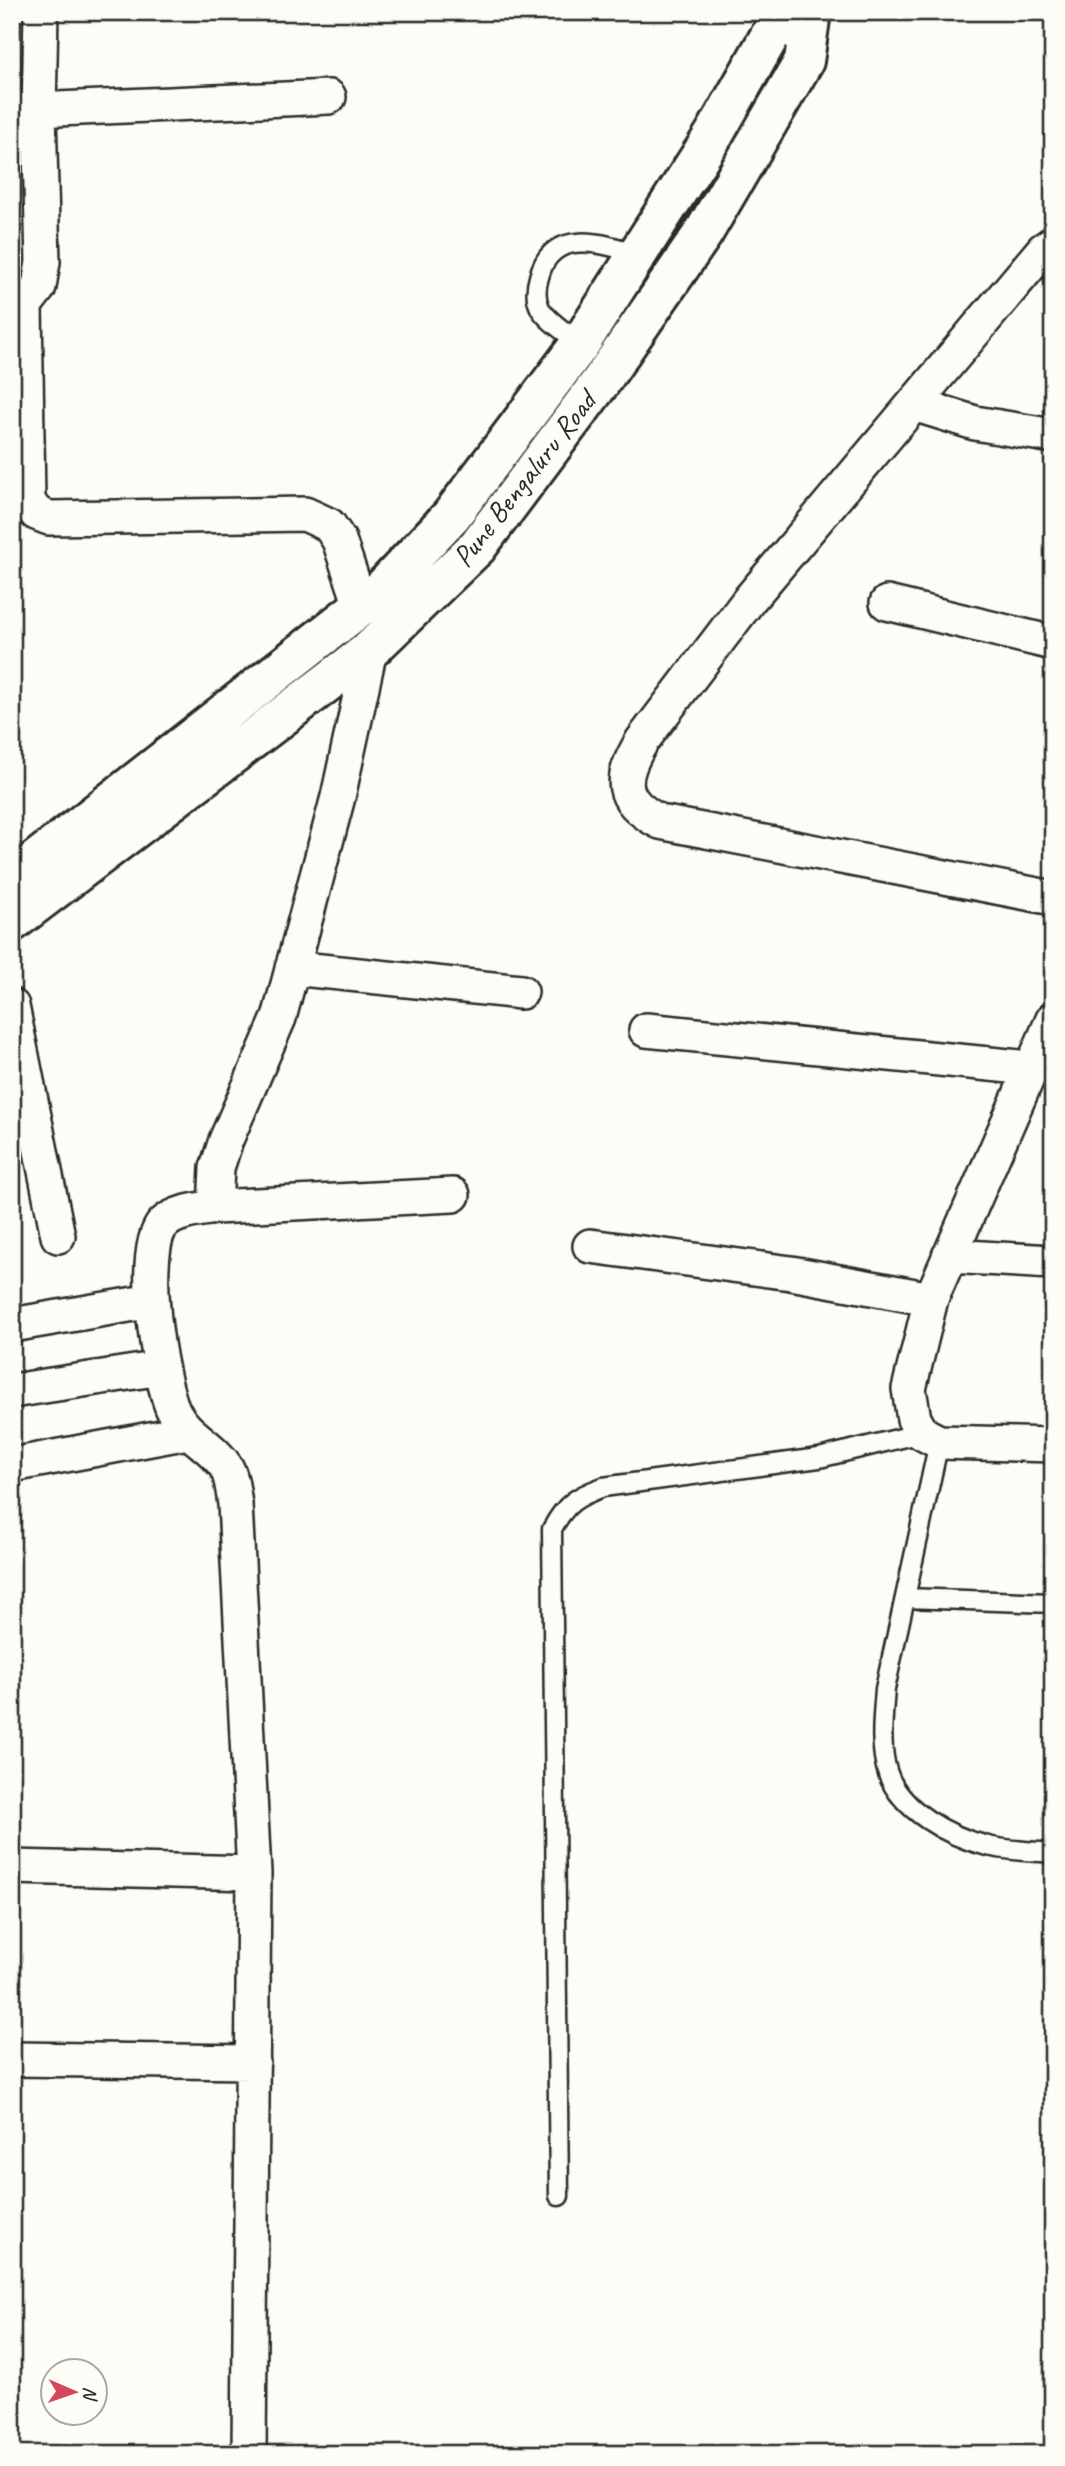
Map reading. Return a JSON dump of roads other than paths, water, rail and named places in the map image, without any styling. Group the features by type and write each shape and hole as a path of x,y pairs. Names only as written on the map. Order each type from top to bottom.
{"main road":[{"path":"12,879 361,606 451,516 580,344 715,133 772,32 811,13"},
{"name":"Pune Bengaluru Road","path":"12,922 370,650 477,547 601,380 704,232 804,61 811,13"}],"street":[{"path":"41,12 26,112 43,262 39,287 19,306 28,501 36,513 49,518 306,514 329,525 339,540 361,606"},
{"path":"26,112 328,97"},
{"path":"1053,243 1043,250 749,600 629,763 625,783 631,801 642,813 660,822 1053,898"},
{"path":"914,404 975,423 1053,436"},
{"path":"887,603 1053,643"},
{"path":"215,1207 217,1168 226,1140 271,1039 292,968 338,797 370,650"},
{"path":"292,968 521,992"},
{"path":"12,1006 58,1236"},
{"path":"1053,1018 1029,1068 931,1299 909,1389 914,1419 930,1437 1053,1445"},
{"path":"646,1030 1029,1068"},
{"path":"249,2454 254,1873 235,1504 227,1469 214,1453 188,1432 175,1413 161,1368 152,1301 153,1248 157,1233 165,1223 178,1215 215,1207 453,1195"},
{"path":"590,1246 791,1273 931,1299"},
{"path":"949,1256 1053,1262"},
{"path":"12,1325 152,1301"},
{"path":"12,1391 161,1368"},
{"path":"12,1465 188,1432"},
{"path":"12,1867 254,1873"},
{"path":"12,2059 253,2063"}],"lane":[{"path":"580,344 540,309 536,289 541,266 554,250 572,242 601,243 638,254"},
{"path":"559,2196 552,1530 561,1513 576,1497 603,1487 819,1458 930,1437 905,1598 884,1702 882,1728 888,1774 910,1807 936,1825 983,1845 1053,1853"},
{"path":"905,1598 1053,1603"}]}
